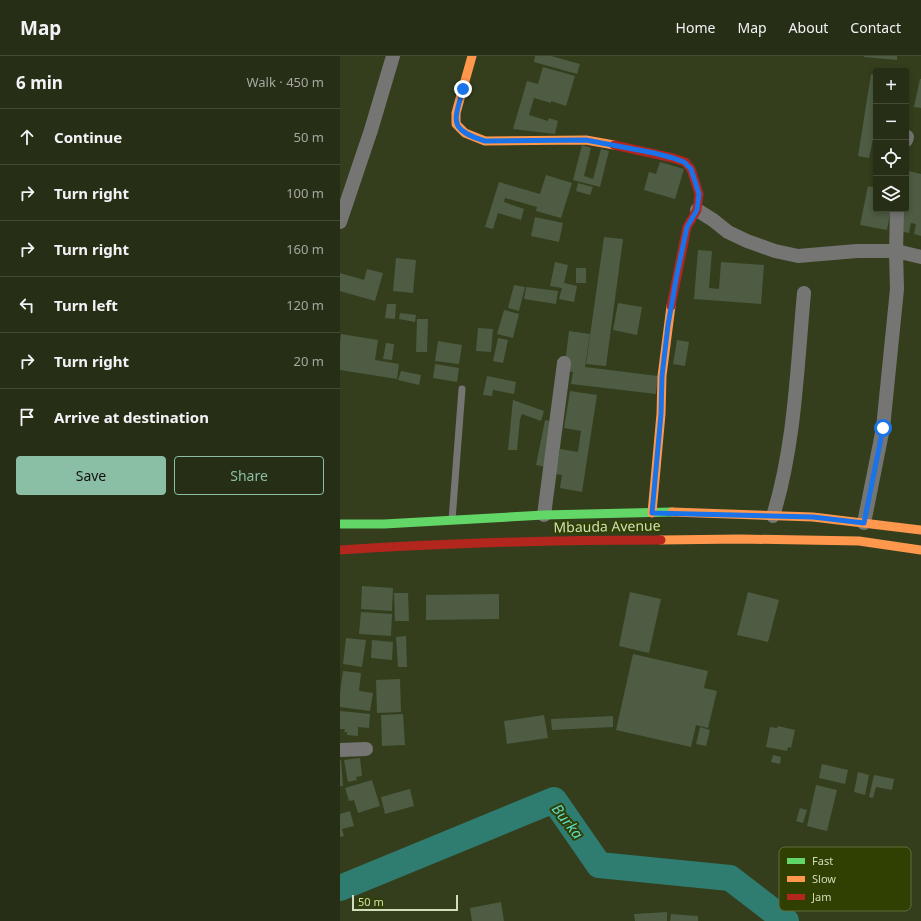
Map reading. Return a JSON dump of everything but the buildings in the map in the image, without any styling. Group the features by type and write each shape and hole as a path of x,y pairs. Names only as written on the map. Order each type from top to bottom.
{"street":[{"path":"340,222 371,130 393,56"},
{"path":"472,56 456,114 456,123 461,130 471,136 485,141 586,140 654,153 684,162 691,169 699,194 697,210 687,227 668,325 662,376 661,414 652,513"},
{"path":"697,210 728,232 775,252 798,256 857,251 896,251 921,257"},
{"path":"864,523 883,428 897,289 897,212"},
{"path":"773,516 781,489 792,429 804,293"},
{"path":"544,515 564,363"},
{"path":"340,524 384,524 544,515 652,513 813,517 921,530"},
{"name":"Mbauda Avenue","path":"340,550 403,546 603,540 741,539 859,541 921,550"},
{"path":"340,750 366,749"}],"lane":[{"path":"452,520 462,390"}],"waterway":[{"name":"Burka","path":"340,888 554,800 599,865 730,878 786,921"}],"traffic: fast":[{"path":"340,524 384,524 544,515 672,512"}],"traffic: slow":[{"path":"472,56 456,113 456,124 465,133 485,141 586,140 614,145"},
{"path":"652,513 661,414 662,376 671,306"},
{"path":"672,512 813,517 921,530"},
{"path":"661,540 741,539 859,541 921,550"}],"traffic: jam":[{"path":"614,145 673,158 685,162 691,169 699,194 697,210 687,227 671,306"},
{"path":"340,550 500,542 661,540"}],"route":[{"path":"463,89 456,114 456,123 461,130 471,136 485,141 586,140 673,158 684,162 691,169 699,194 697,210 687,227 668,325 662,376 661,414 652,513 666,512 813,517 864,523 883,428"}]}
